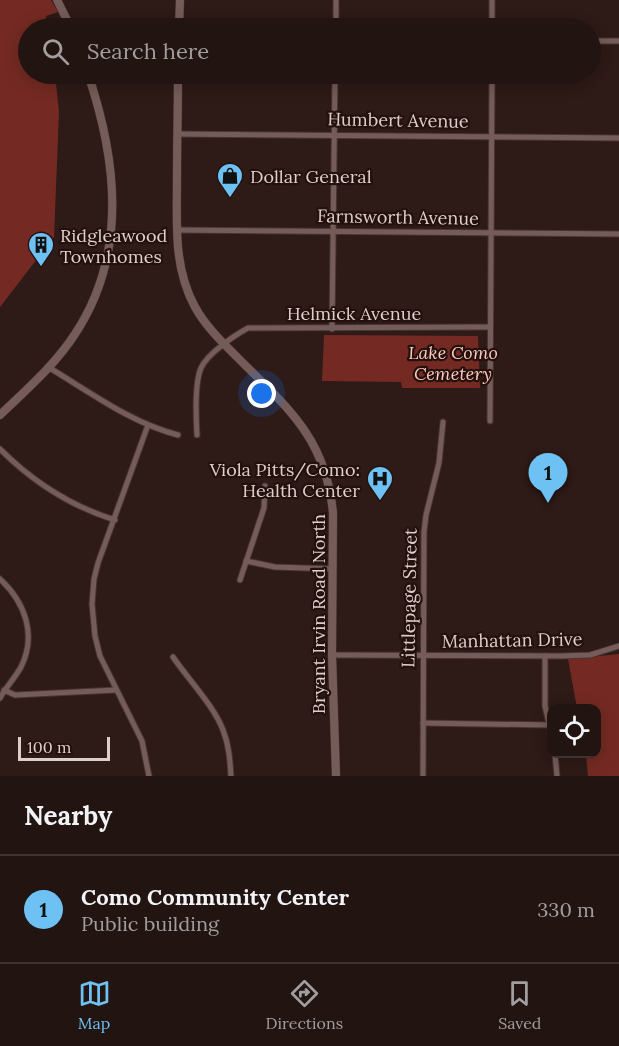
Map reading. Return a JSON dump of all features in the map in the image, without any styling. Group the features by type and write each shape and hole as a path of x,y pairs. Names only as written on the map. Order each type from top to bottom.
{"main road":[{"path":"57,0 66,18"},
{"path":"179,18 180,0"},
{"path":"0,415 48,367 76,333 93,301 105,266 114,221 113,186 101,115 91,84"},
{"name":"Bryant Irvin Road North","path":"178,84 178,259 186,288 204,321 288,408 313,442 326,470 331,493 335,775"}],"street":[{"path":"336,0 336,18"},
{"path":"492,0 492,18"},
{"path":"601,41 619,41"},
{"path":"332,329 335,84"},
{"path":"490,421 492,84"},
{"name":"Humbert Avenue","path":"177,134 619,138"},
{"name":"Farnsworth Avenue","path":"177,230 619,234"},
{"name":"Helmick Avenue","path":"197,435 198,383 201,367 224,344 248,328 490,327"},
{"path":"48,367 127,415 178,435"},
{"name":"Littlepage Street","path":"423,776 424,532 440,457 443,422"},
{"path":"148,425 98,563 94,579 92,618 100,656 142,741 148,776"},
{"path":"0,449 18,467 55,495 88,512 115,520"},
{"path":"240,580 264,508 265,486"},
{"path":"246,561 275,567 333,569"},
{"path":"0,579 22,607 28,624 29,641 20,669 0,698"},
{"name":"Manhattan Drive","path":"332,655 545,657 590,655 619,646"},
{"path":"173,657 215,715 223,730 229,752 231,776"},
{"path":"545,657 547,716"},
{"path":"4,690 15,695 116,690"},
{"path":"423,723 547,725"},
{"path":"555,758 557,776"}],"green space":[{"path":"0,0 51,0 58,12 46,16 46,18 18,18 18,84 56,84 59,112 54,237 0,307"},
{"name":"Lake Como Cemetery","path":"324,335 478,336 480,388 402,388 401,382 322,381"},
{"path":"619,654 619,776 588,776 586,758 601,758 601,704 576,704 568,659"}],"place":[{"name":"Dollar General","path":"230,199"},
{"name":"Ridgleawood Townhomes","path":"41,268"},
{"name":"Viola Pitts/Como: Health Center","path":"380,502"},
{"name":"Como Community Center","path":"548,503"}]}
